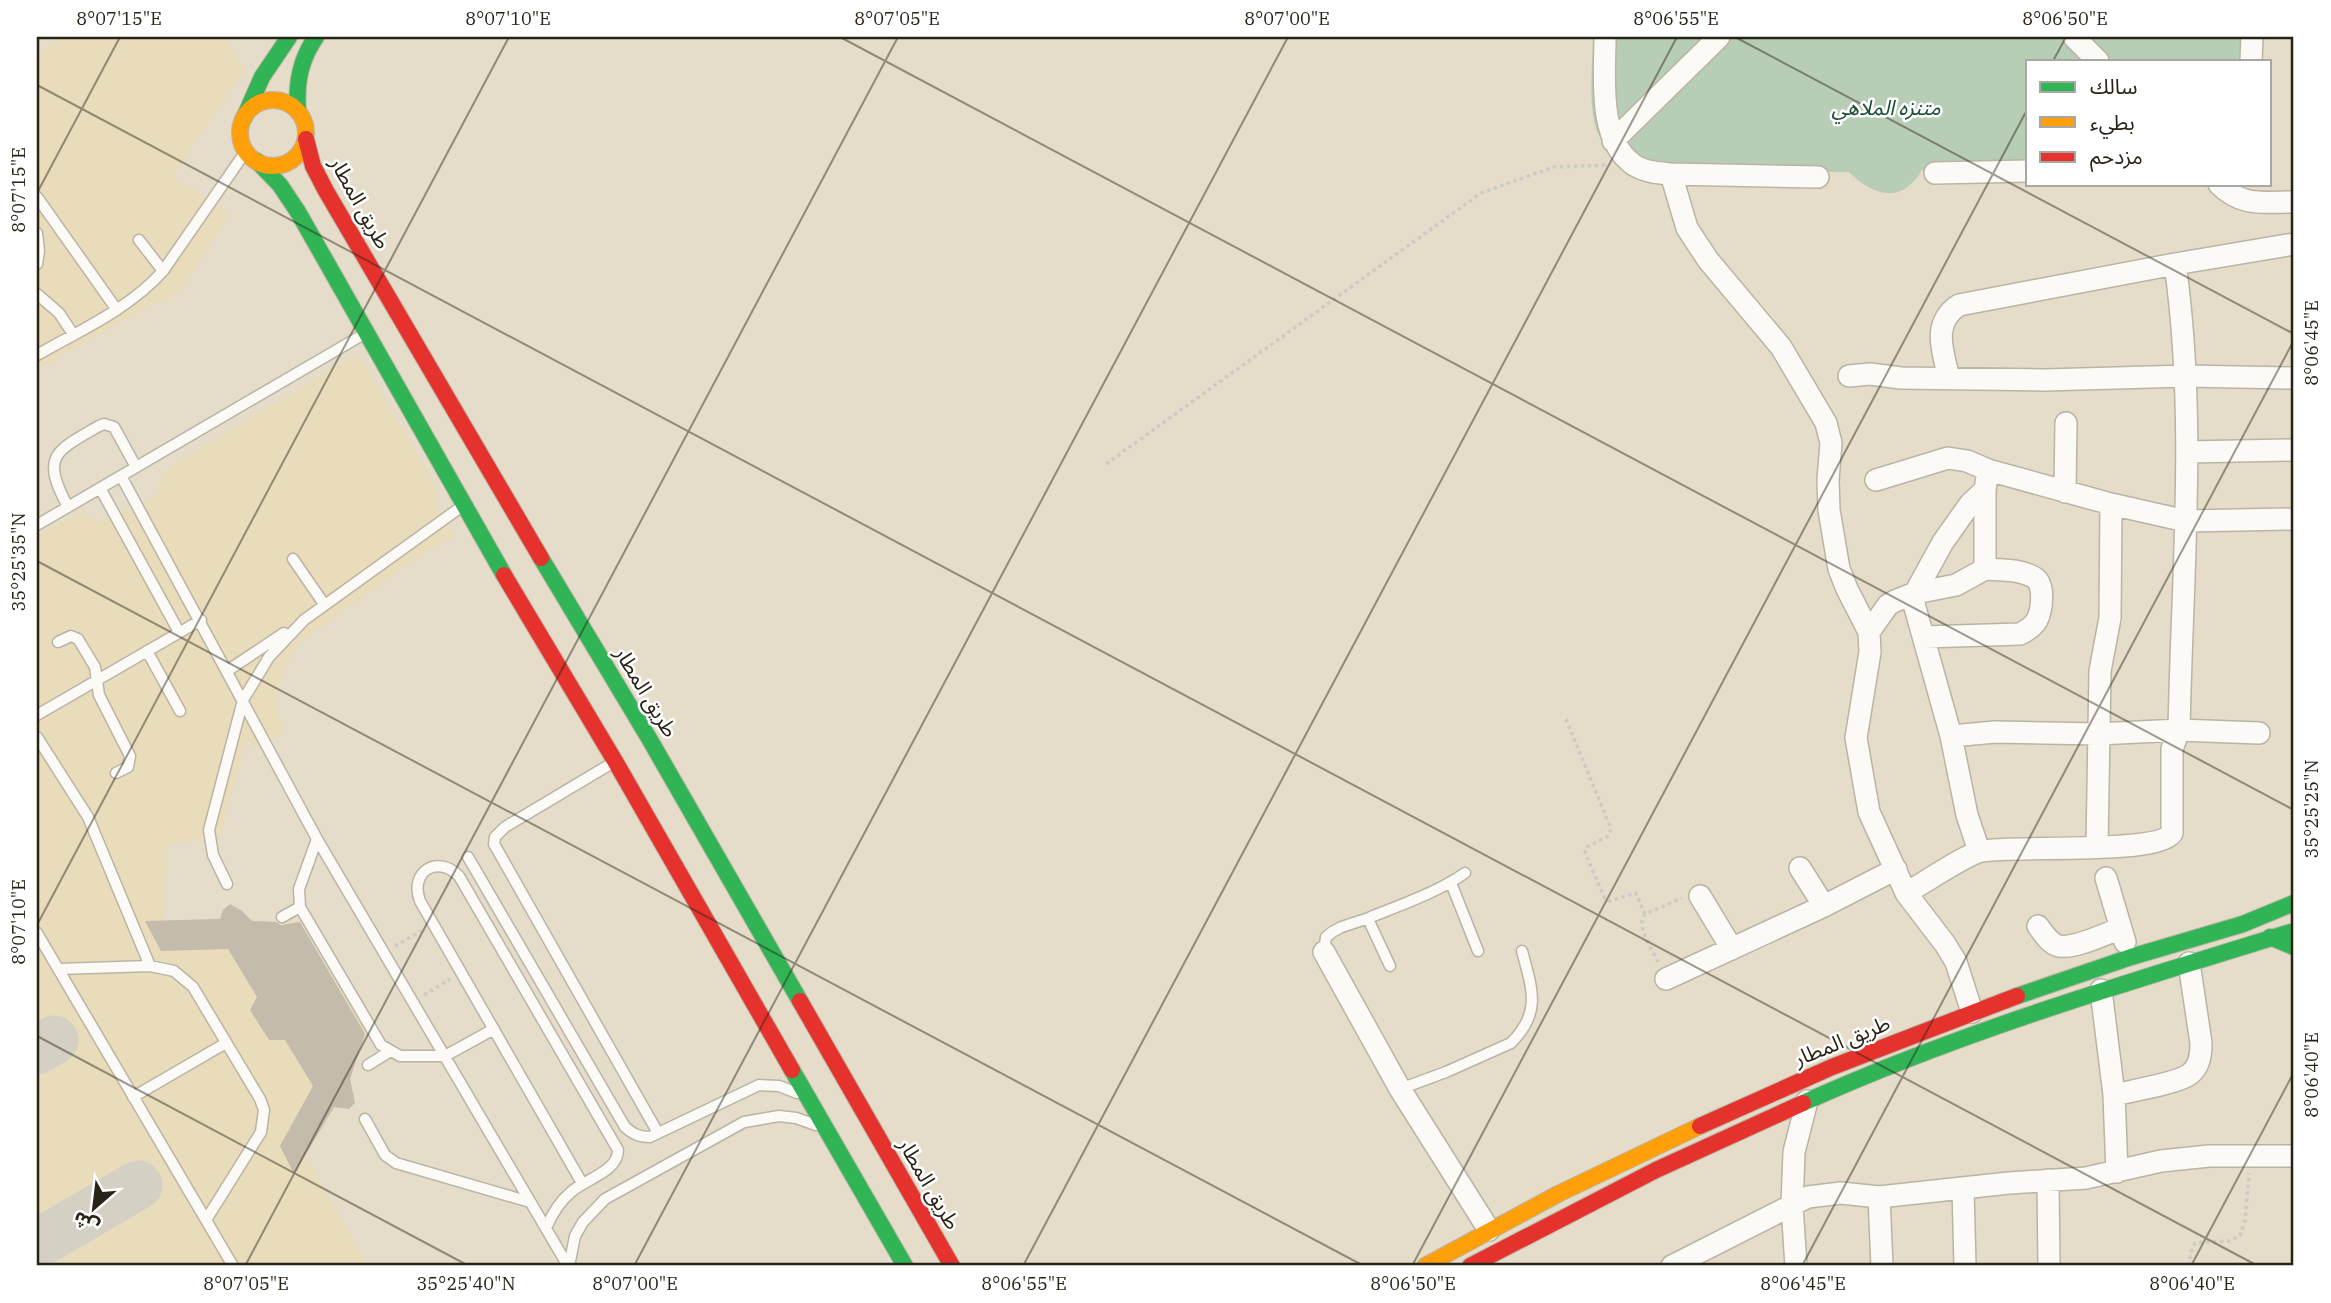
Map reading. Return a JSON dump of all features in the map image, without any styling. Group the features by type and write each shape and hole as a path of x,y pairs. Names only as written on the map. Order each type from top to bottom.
{"main road":[{"path":"278,42 244,118 241,138 252,156 272,166 287,163 299,153 306,139 305,124 298,111 296,83 303,57 316,37"},
{"path":"244,118 254,107 269,101 285,103 298,111"},
{"name":"طريق المطار","path":"306,139 319,179 383,323 480,496 633,750 952,1266"},
{"name":"طريق المطار","path":"252,156 290,198 383,323 480,496 633,750 810,1101 905,1266"},
{"name":"طريق المطار","path":"1425,1266 1489,1230 1646,1150 1798,1082 1972,1012 2130,957 2264,917 2294,903"},
{"name":"طريق المطار","path":"1470,1266 1656,1170 1807,1101 1980,1032 2101,990 2294,931"},
{"path":"2270,937 2294,947"},
{"path":"1798,1082 1807,1101"},
{"path":"1489,1230 1499,1250"}],"street":[{"path":"1605,37 1605,103 1613,141 1633,164 1654,172 1671,174 1818,177"},
{"path":"1613,141 1719,37"},
{"path":"2074,37 2097,60"},
{"path":"2251,60 2252,37"},
{"path":"1935,173 2026,171"},
{"path":"1671,174 1687,228 1708,260 1781,347 1826,423 1831,443 1829,510 1839,569 1869,632 1870,652 1856,738 1870,812 1906,893 1945,944 1955,962 1972,1012"},
{"path":"2221,186 2242,200 2294,202"},
{"path":"1950,378 1940,341 1941,327 1947,314 1959,305 2294,244"},
{"path":"1906,893 1979,851 2097,847 2161,841 2171,835 2172,748 2179,730 2187,452 2183,316 2175,264"},
{"path":"1849,376 1870,374 1901,378 2045,380 2186,376 2294,377"},
{"path":"2065,492 2066,423"},
{"path":"2187,452 2294,450"},
{"path":"1876,480 1948,458 1959,458 1987,480 2065,492 2186,521 2294,519"},
{"path":"1985,569 1987,480"},
{"path":"1979,851 1967,815 1951,736 1916,612 1915,593 1959,518 1987,480"},
{"path":"2097,847 2100,671 2110,618 2111,504"},
{"path":"1869,632 1888,605 1915,593 1956,585 1985,569 2012,571 2036,579 2040,585 2038,615 2032,625 2020,634 1924,637"},
{"path":"1951,736 1995,732 2098,733 2179,730 2259,733"},
{"path":"1800,868 1824,906"},
{"path":"1666,979 1824,906 1896,869"},
{"path":"2106,878 2119,929 2130,957"},
{"path":"1700,896 1732,949"},
{"path":"2038,926 2050,940 2061,946 2085,942 2119,929"},
{"path":"1324,951 1400,1089 1489,1230"},
{"path":"2114,1095 2183,1077 2196,1068 2201,1055 2201,1043 2189,962"},
{"path":"2101,990 2114,1095 2117,1172"},
{"path":"1796,1266 1791,1206 1794,1152 1807,1101"},
{"path":"1672,1266 1808,1197 1819,1195 1841,1193 1879,1197 2086,1178 2161,1161 2251,1155 2294,1156"},
{"path":"2048,1180 2049,1266"},
{"path":"1963,1188 1965,1266"},
{"path":"1879,1197 1882,1266"}],"lane":[{"path":"37,355 117,310 149,286 252,156"},
{"path":"37,197 117,310"},
{"path":"37,220 48,213"},
{"path":"37,233 37,264"},
{"path":"139,240 163,271"},
{"path":"37,294 50,304 73,334"},
{"path":"37,311 50,304"},
{"path":"37,525 383,323"},
{"path":"68,507 53,475 56,457 68,444 99,426 109,425 114,427 136,467"},
{"path":"121,476 317,839 569,1266"},
{"path":"100,488 179,632"},
{"path":"227,671 480,496"},
{"path":"293,559 324,604"},
{"path":"37,715 201,620"},
{"path":"227,884 212,855 209,830 243,700 269,657 304,620"},
{"path":"58,642 71,636 78,639 95,667 99,695 130,756 128,767 116,773"},
{"path":"147,651 180,711"},
{"path":"38,741 88,817 150,966"},
{"path":"633,750 505,827 495,837 494,844 658,1133"},
{"path":"317,839 299,889 300,907 375,1037 389,1052 400,1056 445,1056 494,1029"},
{"path":"468,857 625,1127 640,1137 650,1137 759,1085 779,1086 810,1101"},
{"path":"546,1228 557,1208 582,1183 615,1163 618,1157 615,1144 459,876 452,869 432,867 417,881 416,892 420,901 582,1183"},
{"path":"1324,951 1329,934 1340,926 1368,919 1451,883 1465,873"},
{"path":"1451,883 1478,951"},
{"path":"282,917 300,907"},
{"path":"1368,919 1390,967"},
{"path":"37,933 233,1266"},
{"path":"1400,1089 1511,1044 1528,1020 1533,1000 1522,951"},
{"path":"58,969 150,966 174,971 193,987 260,1099 264,1121 257,1143 206,1220"},
{"path":"134,1097 226,1043"},
{"path":"368,1065 389,1052"},
{"path":"569,1266 575,1236 599,1204 728,1129 744,1122 779,1116 813,1124 828,1133"},
{"path":"365,1119 385,1156 396,1164 530,1202"}],"path":[{"path":"1105,464 1482,193 1554,167 1633,164"},
{"path":"1566,719 1611,828 1608,836 1587,846 1584,851 1601,892 1609,901 1636,893 1645,914"},
{"path":"1666,979 1641,925 1641,918 1680,899 1700,896"},
{"path":"384,952 433,924"},
{"path":"413,1002 461,972"},
{"path":"2190,1266 2189,1254 2195,1243 2228,1241 2239,1236 2245,1221 2251,1155"}],"shaded area":[{"path":"62,37 224,37 245,70 173,176 230,214 180,292 140,311 37,370 37,54"},
{"path":"352,357 362,360 438,490 435,508 455,536 431,548 301,641 287,662 278,692 278,711 284,732 253,747 247,738 220,837 168,844 164,920 220,919 225,907 232,904 253,921 300,922 366,1031 350,1079 355,1102 349,1109 336,1104 305,1155 368,1266 37,1266 37,535 76,515 102,521 157,495 162,476 177,462"}],"green space":[{"name":"متنزه الملاهي","path":"1593,37 2258,37 2257,60 2026,60 2026,171 1922,170 1906,188 1887,193 1868,187 1849,172 1644,172 1620,158 1601,139 1593,117"}],"building":[{"path":"230,904 252,921 276,922 281,925 300,922 365,1034 350,1079 355,1103 349,1109 334,1107 294,1174 280,1146 313,1086 285,1040 269,1040 250,1010 257,997 228,949 161,951 145,921 220,919 223,910"}],"taxiway":[{"path":"37,1050 54,1040"},
{"path":"37,1244 138,1185"}],"traffic: fast":[{"path":"244,118 262,77 289,37"},
{"path":"298,111 300,72 316,37"},
{"path":"257,161 280,185 298,212 504,575"},
{"path":"541,558 650,740 800,1001"},
{"path":"2017,996 2131,957 2243,924 2294,903"},
{"path":"1803,1103 1862,1077 1983,1031 2291,932"},
{"path":"2270,937 2294,947"},
{"path":"792,1070 905,1266"}],"traffic: slow":[{"path":"273,100 296,110 306,133 296,156 273,166 250,156 240,133 250,110 273,100"},
{"path":"1425,1266 1558,1194 1700,1126"}],"traffic: jam":[{"path":"306,139 313,166 326,191 541,558"},
{"path":"504,575 615,761 792,1070"},
{"path":"1700,1126 1832,1067 2017,996"},
{"path":"800,1001 952,1266"},
{"path":"1470,1266 1656,1170 1803,1103"}]}
